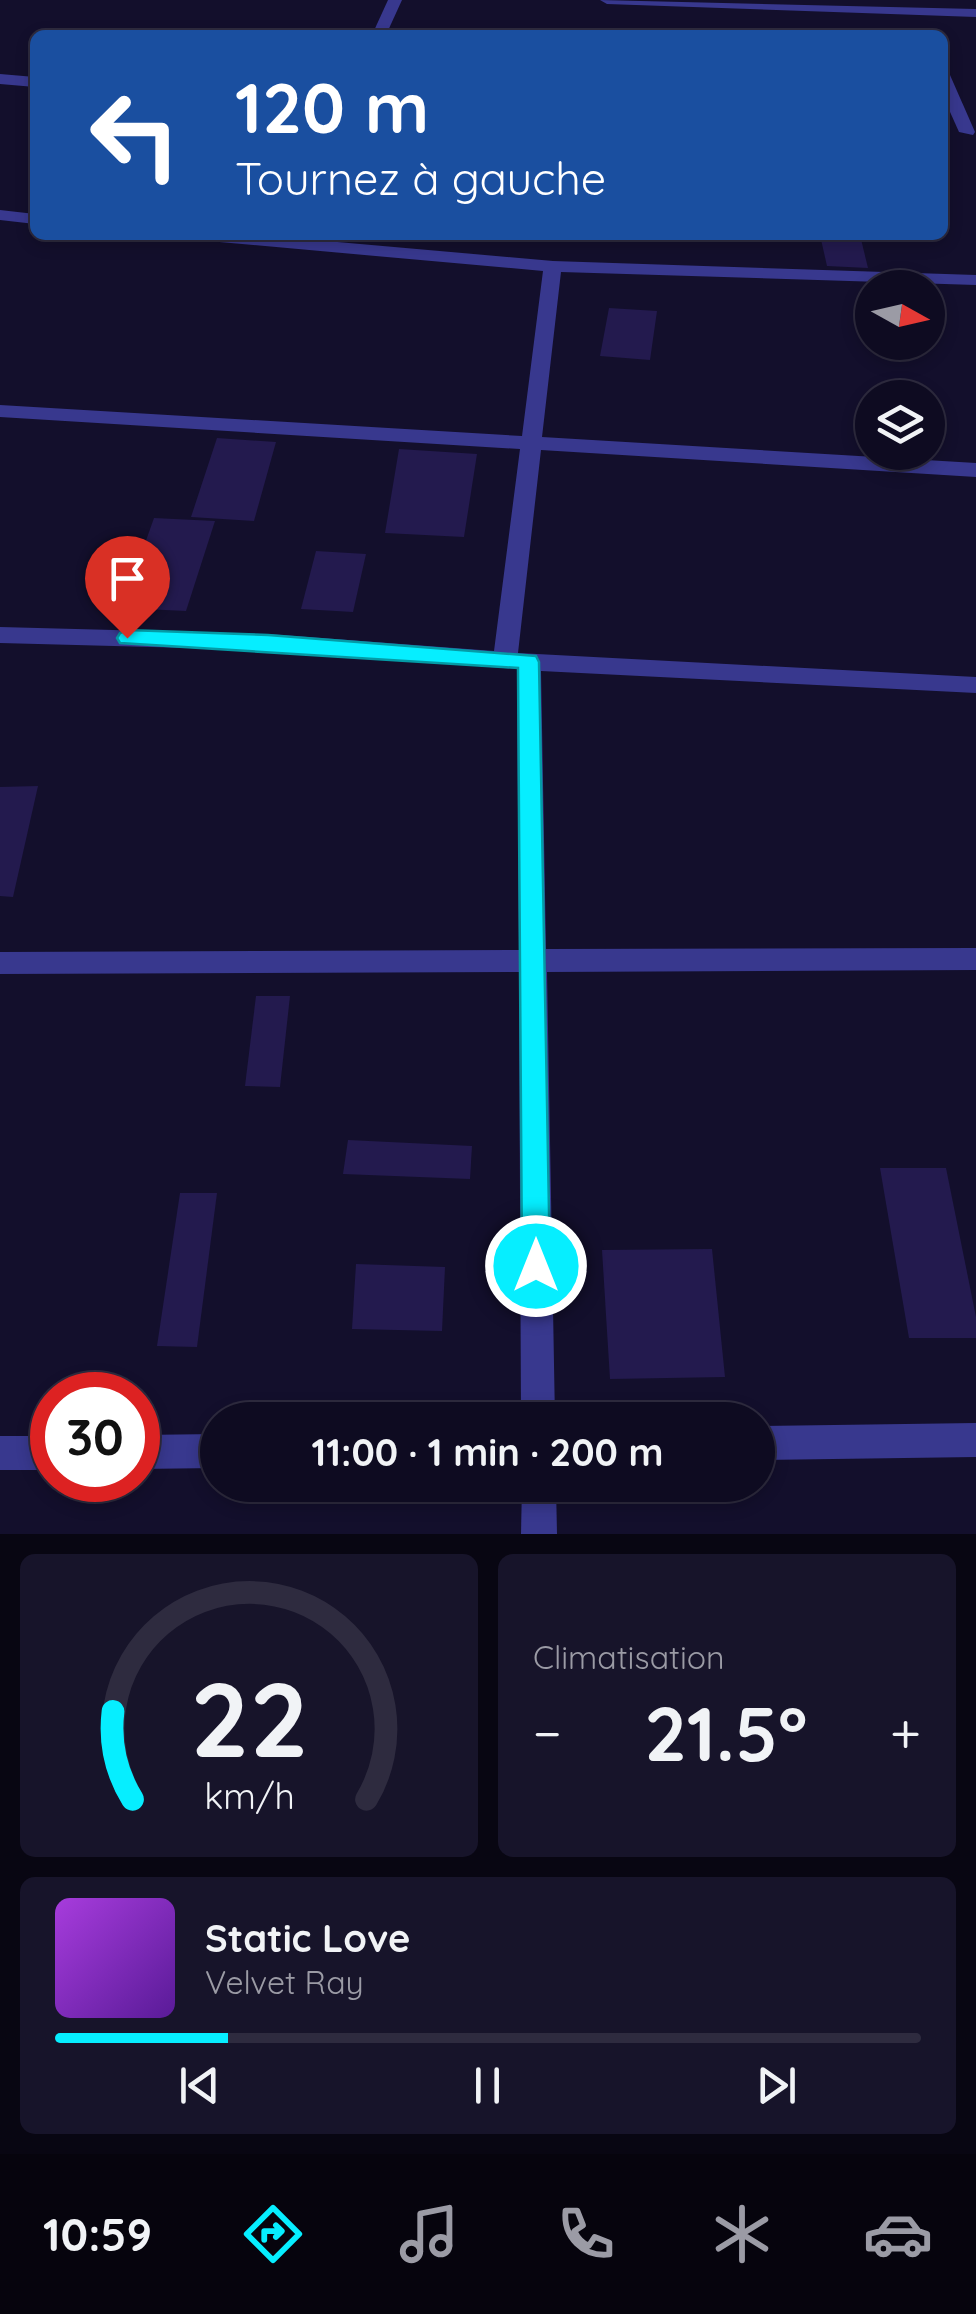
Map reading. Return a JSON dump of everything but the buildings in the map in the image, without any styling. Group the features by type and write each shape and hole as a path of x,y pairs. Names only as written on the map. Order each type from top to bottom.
{"street":[{"path":"381,30 395,0"},
{"path":"607,0 976,13"},
{"path":"0,79 30,82"},
{"path":"948,86 972,132"},
{"path":"0,215 30,218"},
{"path":"301,240 553,266 976,280"},
{"path":"538,1402 532,960 517,661 532,442 553,266"},
{"path":"0,411 976,470"},
{"path":"0,634 268,642 517,661 976,685"},
{"path":"0,963 976,959"},
{"path":"775,1444 976,1440"},
{"path":"160,1452 200,1451"},
{"path":"0,1454 30,1453"},
{"path":"539,1502 539,1534"}],"route":[{"path":"127,638 268,642 529,662 536,1266"}]}
